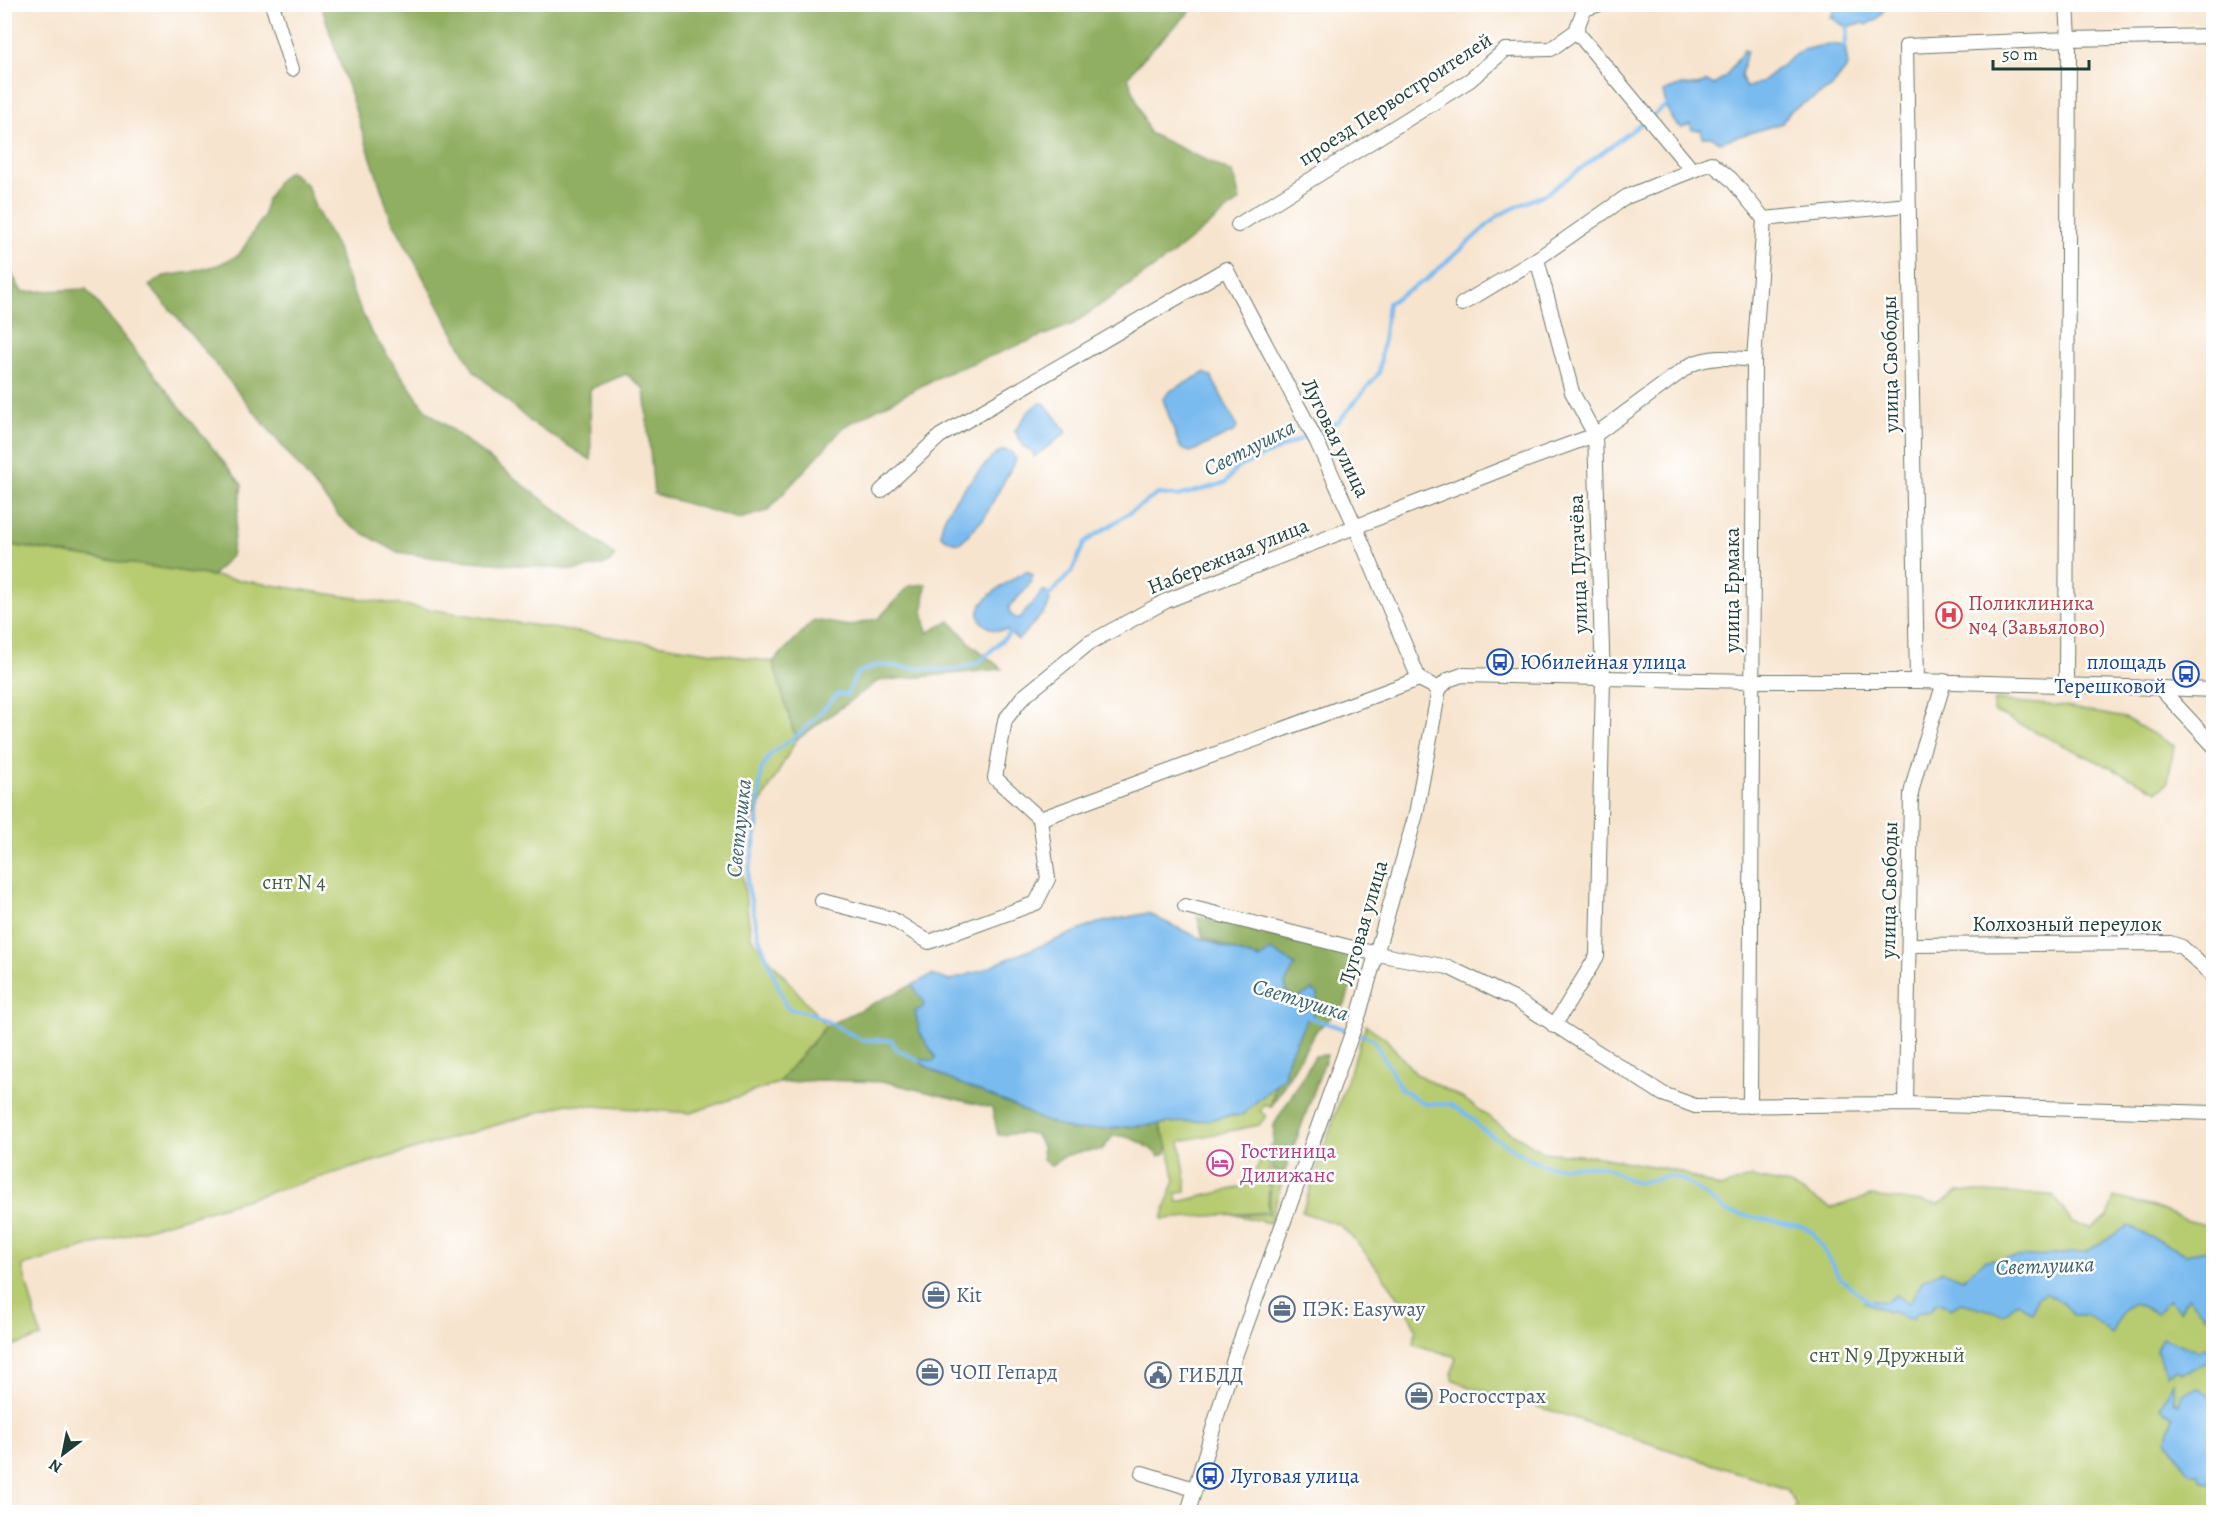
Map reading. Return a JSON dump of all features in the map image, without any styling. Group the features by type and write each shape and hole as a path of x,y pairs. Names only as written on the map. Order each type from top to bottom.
{"street":[{"path":"272,4 292,69"},
{"path":"1600,4 1583,7 1576,31 1692,170"},
{"path":"2066,684 2069,39 2067,4"},
{"name":"проезд Первостроителей","path":"1238,225 1470,80 1505,50 1551,50 1576,31"},
{"path":"2069,39 2214,36"},
{"name":"улица Свободы","path":"1917,681 1906,46 2069,39"},
{"path":"1462,304 1536,259 1626,197 1711,163 1731,179 1764,219 1908,205"},
{"name":"улица Ермака","path":"1750,1106 1755,360 1764,219"},
{"name":"улица Пугачёва","path":"1536,259 1572,392 1596,435 1603,679 1597,956 1554,1026"},
{"name":"Луговая улица","path":"881,491 940,436 1226,269 1317,442 1356,528 1419,679"},
{"name":"Набережная улица","path":"1040,819 995,778 1005,720 1022,698 1089,643 1166,601 1513,465 1596,435 1690,365 1703,359 1727,357 1755,360"},
{"path":"822,901 892,919 928,942 1036,903 1048,879 1040,819 1419,679 1439,689 1448,680 1462,675 1752,681 1944,681 2214,690"},
{"name":"улица Свободы","path":"1906,1104 1911,794 1917,762 1934,720 1944,681"},
{"path":"2160,688 2214,746"},
{"name":"Луговая улица","path":"1194,1489 1235,1356 1359,1014 1416,814 1439,689"},
{"path":"1185,906 1377,954 1448,967 1516,1000 1663,1094 1695,1106 1906,1104 2214,1113"},
{"name":"Колхозный переулок","path":"1909,945 2170,943 2182,947 2214,977"},
{"path":"1142,1473 1194,1489 1188,1512"}],"green space":[{"path":"321,5 1196,5 1128,77 1149,133 1233,173 1240,200 1169,257 1073,324 942,375 845,426 767,511 739,519 654,494 644,389 626,374 590,389 591,460 533,424 474,371 390,216"},
{"path":"289,171 307,185 315,207 337,248 352,291 371,332 425,409 615,555 610,562 574,570 437,558 397,552 350,526 339,516 178,318 149,286 164,276 218,265 239,255 263,217 267,200 277,182"},
{"path":"4,261 22,292 86,289 242,485 231,556 212,576 5,544"},
{"name":"снт N 4","path":"4,544 773,662 796,740 738,844 751,937 826,1026 778,1083 691,1113 567,1104 22,1266 41,1337 5,1349"},
{"path":"926,584 923,610 927,633 950,621 970,643 1002,669 878,681 796,740 773,662 814,620 849,626 879,618 909,586"},
{"path":"1994,700 2060,706 2125,718 2174,746 2168,782 2158,791 1993,711"},
{"path":"1197,916 1359,959 1345,1004 1316,1031 1271,1107 1275,1084 1284,1077 1287,1060 1306,1020 1312,1018 1312,990 1297,999 1287,992 1285,984 1294,964 1242,954 1203,937"},
{"path":"912,985 924,1002 920,1033 936,1058 934,1061 946,1078 1040,1119 1074,1131 1159,1124 1168,1146 1165,1154 1159,1156 1138,1141 1113,1136 1102,1150 1065,1156 1051,1166 1043,1160 1042,1146 1035,1134 998,1135 992,1108 886,1082 819,1080 778,1083 826,1026"},
{"name":"снт N 9 Дружный","path":"1366,1025 1385,1038 1416,1074 1464,1099 1543,1152 1600,1157 1674,1170 1720,1188 1752,1177 1790,1185 1831,1208 1870,1196 1939,1204 1960,1191 2053,1195 2072,1223 2091,1228 2108,1217 2114,1197 2154,1207 2186,1220 2213,1227 2213,1512 1794,1512 1796,1505 1786,1489 1556,1412 1474,1389 1453,1379 1452,1372 1456,1357 1413,1344 1416,1330 1406,1307 1361,1247 1340,1225 1302,1212"},
{"path":"1327,1055 1285,1171 1279,1172 1272,1168 1274,1125 1315,1056"},
{"path":"1275,1084 1271,1107 1265,1104 1260,1111 1266,1116 1259,1125 1180,1141 1186,1191 1175,1194 1178,1202 1246,1186 1270,1146 1268,1212 1162,1219 1175,1180 1167,1144 1159,1124 1242,1115"},
{"path":"1272,1168 1279,1172 1285,1171 1270,1223 1235,1215 1269,1214"}],"water":[{"path":"1845,4 1888,5 1877,19 1866,25 1862,23 1846,27 1833,19 1834,16 1830,17 1835,10"},
{"path":"1828,44 1845,46 1848,66 1831,88 1790,111 1782,123 1720,142 1711,137 1703,137 1701,130 1692,130 1690,124 1681,128 1669,112 1663,92 1681,85 1698,86 1707,81 1714,85 1726,76 1744,50 1747,51 1741,75 1746,88 1761,82 1800,51"},
{"path":"1204,373 1211,376 1237,426 1235,431 1191,452 1182,449 1179,445 1163,399 1170,391"},
{"path":"1040,403 1045,404 1067,432 1034,457 1033,452 1024,447 1015,431 1029,411"},
{"path":"1005,450 1011,452 1016,459 984,518 960,543 945,538 941,535 942,525 952,504 992,457"},
{"path":"1025,572 1033,575 1026,588 1009,607 1012,616 1020,618 1043,591 1046,591 1050,600 1047,609 1018,640 1007,630 995,630 985,625 979,618 979,610 991,594"},
{"path":"1148,913 1203,939 1260,959 1271,950 1295,965 1285,984 1287,993 1297,999 1312,990 1318,994 1312,1018 1306,1020 1287,1060 1284,1077 1242,1115 1075,1131 1040,1119 946,1078 913,1058 934,1061 936,1058 920,1033 915,1012 923,1007 924,1002 912,985 932,975 950,981 1098,923"},
{"path":"2128,1226 2186,1254 2213,1249 2213,1304 2204,1316 2189,1297 2179,1311 2169,1300 2157,1313 2134,1303 2124,1309 2112,1334 2088,1315 2073,1315 2064,1304 2045,1293 2037,1297 2033,1313 2018,1303 2003,1314 1962,1303 1950,1309 1940,1303 1935,1304 1930,1311 1916,1313 1913,1319 1864,1302 1866,1299 1886,1302 1896,1295 1909,1303 1924,1279 1942,1271 1963,1279 1985,1260 2086,1252"},
{"path":"2162,1338 2199,1351 2213,1344 2213,1361 2182,1373 2176,1370 2167,1374 2156,1349"},
{"path":"2173,1382 2174,1401 2179,1404 2182,1393 2198,1388 2213,1398 2213,1485 2202,1481 2199,1474 2189,1473 2167,1439 2173,1416 2160,1408"}],"waterway":[{"name":"Светлушка","path":"1841,49 1845,46 1848,23"},
{"name":"Светлушка","path":"1047,598 1072,571 1085,542 1158,494 1178,496 1225,483 1237,468 1338,422 1379,373 1388,303 1427,279 1499,215 1549,192 1668,104"},
{"name":"Светлушка","path":"919,1061 895,1048 892,1040 862,1040 813,1014 787,1008 759,938 747,882 757,828 761,770 770,755 803,731 838,694 847,695 857,673 879,665 950,671 978,663 1013,630"},
{"name":"Светлушка","path":"1308,1017 1350,1031"},
{"name":"Светлушка","path":"1357,1033 1373,1039 1401,1089 1425,1104 1450,1104 1472,1118 1480,1128 1532,1161 1551,1167 1602,1166 1636,1183 1670,1176 1685,1181 1728,1212 1804,1227 1813,1233 1840,1278 1870,1300"}],"place":[{"name":"Поликлиника №4 (Завьялово)","path":"1949,615"},
{"name":"Юбилейная улица","path":"1500,662"},
{"name":"площадь Терешковой","path":"2186,674"},
{"name":"Гостиница Дилижанс","path":"1220,1163"},
{"name":"Kit","path":"936,1295"},
{"name":"ПЭК: Easyway","path":"1282,1309"},
{"name":"ЧОП Гепард","path":"930,1372"},
{"name":"ГИБДД","path":"1158,1375"},
{"name":"Росгосстрах","path":"1419,1396"},
{"name":"Луговая улица","path":"1210,1476"}]}
